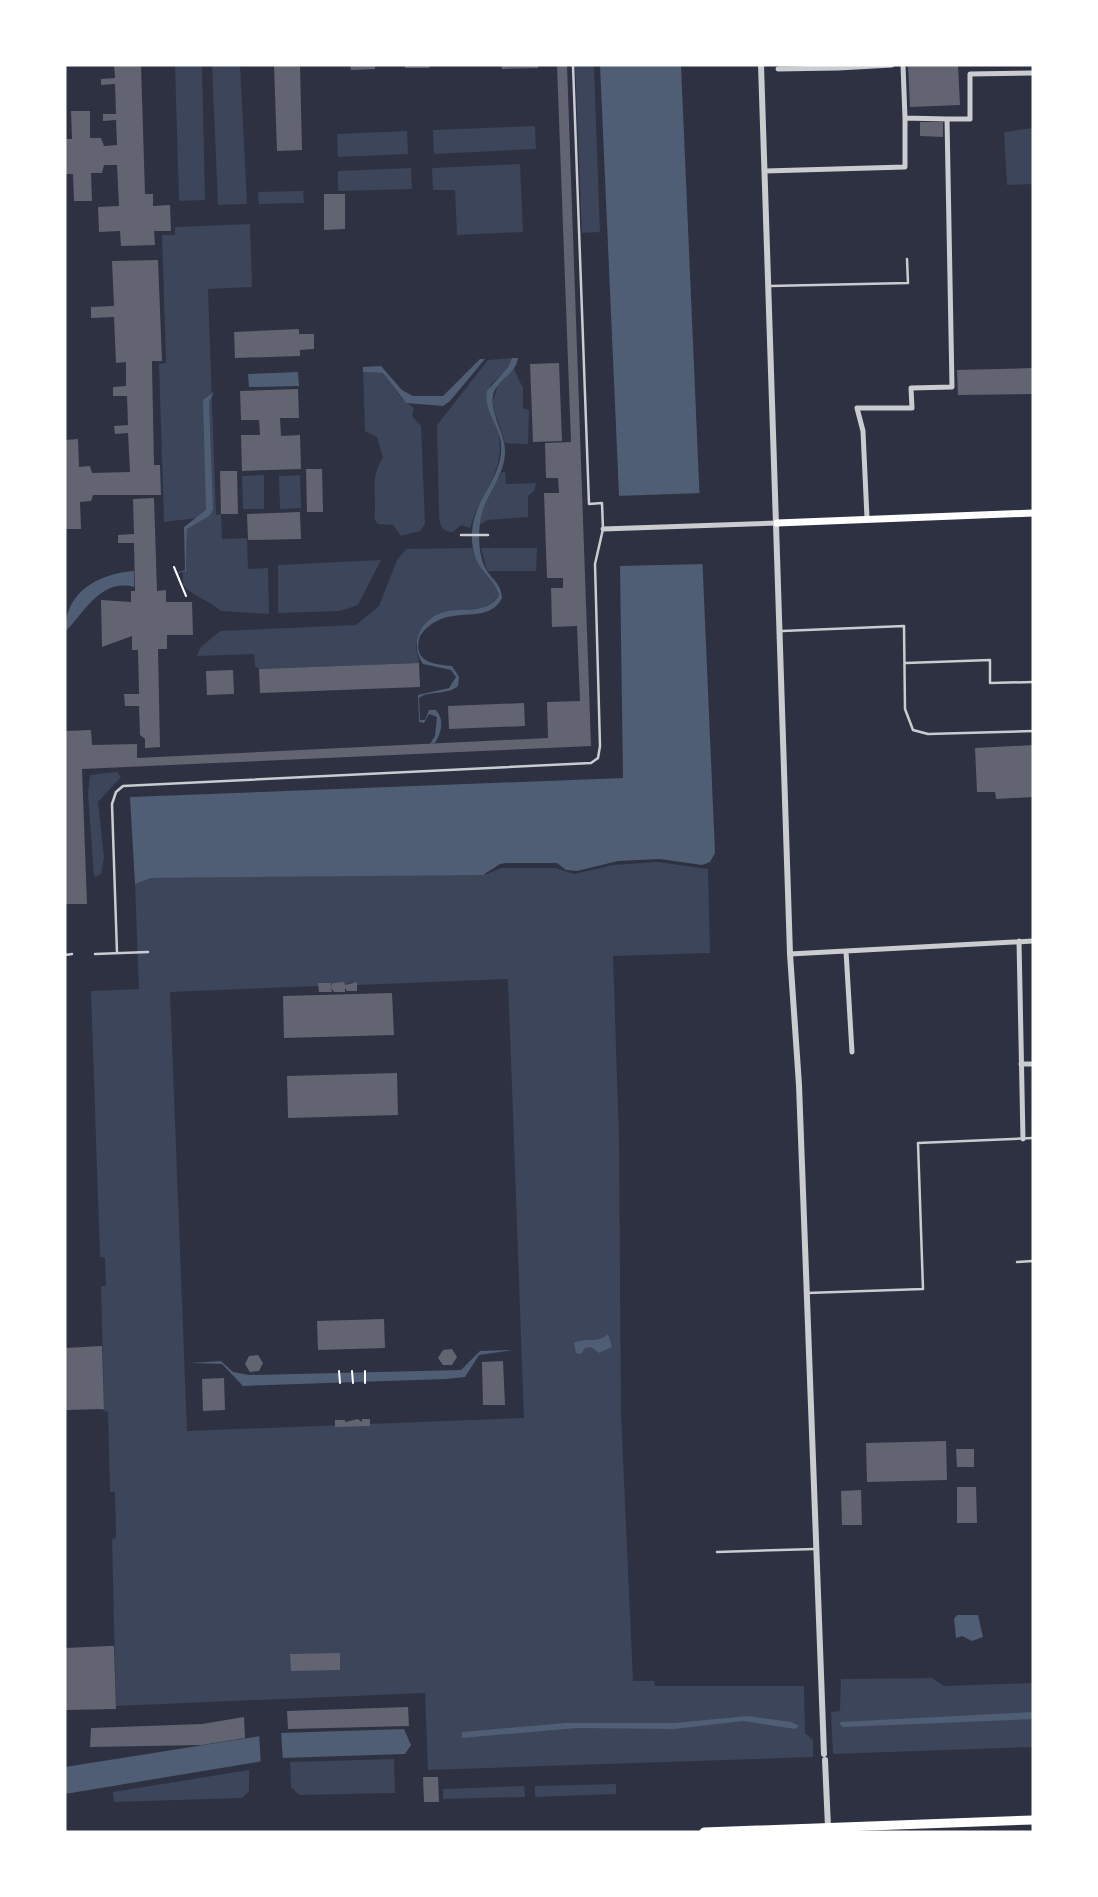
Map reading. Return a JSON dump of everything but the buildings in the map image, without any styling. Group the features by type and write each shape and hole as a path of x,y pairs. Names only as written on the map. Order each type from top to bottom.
{"highway":[{"path":"704,1832 826,1830 1033,1820"}],"main road":[{"path":"777,523 1033,513"}],"street":[{"path":"761,65 782,631 790,954 807,1293 826,1830"},
{"path":"778,69 892,65"},
{"path":"765,171 905,167 903,65"},
{"path":"905,118 970,119 970,74 1033,73"},
{"path":"867,518 863,430 857,408 912,408 911,388 952,387 947,119"},
{"path":"603,529 777,523"},
{"path":"1019,941 1023,1139"},
{"path":"790,954 1033,941"},
{"path":"846,951 852,1052"},
{"path":"1021,1065 1033,1064"}],"lane":[{"path":"117,953 112,804 116,792 123,786 591,763 597,758 600,746 595,564 603,529 602,503 589,504 573,65"},
{"path":"769,286 908,283 907,259"},
{"path":"461,536 488,535"},
{"path":"782,631 904,626 905,709 913,730 928,734 1033,731"},
{"path":"906,663 990,660 990,683 1033,682"},
{"path":"95,954 148,952"},
{"path":"65,955 72,954"},
{"path":"807,1293 923,1289 918,1143 1033,1138"},
{"path":"1017,1262 1033,1261"},
{"path":"717,1552 816,1549"}],"path":[{"path":"174,567 186,596"},
{"path":"340,1371 340,1383"},
{"path":"352,1371 353,1383"},
{"path":"365,1371 365,1383"}],"shaded area":[{"path":"175,65 202,65 205,200 179,201"},
{"path":"212,65 240,65 247,204 218,205"},
{"path":"575,65 594,65 600,232 582,233"},
{"path":"600,65 681,65 715,853 710,862 702,865 660,859 618,861 577,871 566,870 557,863 506,863 483,875 151,878 135,884 130,797 623,778 619,495"},
{"path":"535,126 536,149 434,154 433,130"},
{"path":"1033,128 1033,184 1007,185 1004,132"},
{"path":"407,131 408,154 338,157 337,134"},
{"path":"520,164 523,232 457,235 455,190 433,190 432,168"},
{"path":"411,168 412,189 338,191 338,171"},
{"path":"303,191 304,203 259,204 258,192"},
{"path":"250,224 252,287 208,289 216,515 221,514 222,539 247,538 248,569 268,568 269,614 221,611 187,589 183,585 183,573 186,570 187,529 206,517 164,522 159,364 166,363 162,235 175,235 175,227"},
{"path":"512,358 508,367 490,386 500,441 494,475 470,528 461,525 453,532 444,530 439,517 437,425 488,360"},
{"path":"512,358 518,358 517,363 494,392 493,407 505,454 501,473 484,506 479,536 482,561 499,586 502,598 495,607 486,612 442,619 420,636 418,645 422,656 431,662 452,666 459,677 458,686 453,689 419,698 420,720 425,720 429,710 436,710 440,718 439,735 435,743 430,744 435,736 437,717 429,714 424,723 419,722 418,695 449,688 456,677 451,670 423,664 417,648 419,633 436,615 482,608 499,595 475,556 472,532 474,518 497,470 500,457 501,443 487,404 487,391 508,367"},
{"path":"480,359 485,359 443,406 406,403 383,373 363,372 363,367 381,366 402,390 413,396 443,396"},
{"path":"514,369 523,388 523,408 529,410 528,444 505,443 492,404 498,385"},
{"path":"298,372 299,386 249,387 248,374"},
{"path":"363,372 383,373 402,399 414,408 412,416 421,426 425,524 420,531 401,536 393,525 378,524 374,519 376,474 383,457 377,437 365,431"},
{"path":"214,392 209,402 213,510 209,516 187,529 186,571 169,576 185,570 184,527 206,510 203,400"},
{"path":"502,472 505,472 506,484 536,483 534,491 528,496 528,517 488,520 479,525 483,504"},
{"path":"264,475 264,509 243,509 242,476"},
{"path":"300,475 301,508 280,509 279,476"},
{"path":"472,548 477,561 497,588 499,595 491,604 481,608 440,613 419,633 416,646 419,663 259,669 255,666 254,654 197,656 200,648 220,631 356,625 379,606 397,560 406,549"},
{"path":"481,548 537,548 536,571 487,571"},
{"path":"381,560 358,605 340,611 278,613 278,565"},
{"path":"134,571 134,587 112,587 103,592 65,632 66,618 71,606 86,588 108,576"},
{"path":"117,772 121,777 98,802 104,858 101,874 94,877 88,794 90,775"},
{"path":"658,862 708,869 710,953 613,956 619,1138 621,1413 633,1681 654,1681 655,1686 804,1686 805,1733 813,1740 813,1757 428,1770 425,1693 116,1706 112,1539 116,1538 115,1492 110,1492 108,1412 100,1409 104,1409 101,1286 106,1286 105,1258 100,1257 91,991 139,989 135,884 151,878 487,874 501,868 556,868 574,874 613,865","holes":["508,979 524,1418 187,1431 170,992 319,986 319,983 331,983 331,986 344,982 345,985 352,982 357,985"]},
{"path":"608,1334 612,1347 599,1353 591,1347 585,1348 581,1354 576,1353 574,1343 600,1339"},
{"path":"513,1350 479,1355 465,1377 446,1379 243,1386 222,1364 190,1363 221,1361 233,1372 249,1375 461,1370 480,1351"},
{"path":"957,1615 978,1615 983,1637 972,1641 962,1636 956,1638 954,1619"},
{"path":"932,1678 944,1686 1033,1683 1033,1747 833,1754 831,1712 840,1711 841,1679"},
{"path":"1033,1712 1033,1719 844,1727 840,1722"},
{"path":"748,1716 791,1722 799,1726 795,1729 743,1721 675,1729 577,1728 462,1738 462,1732 565,1723 674,1723"},
{"path":"404,1729 411,1745 405,1754 281,1758 65,1794 65,1767 280,1733"},
{"path":"394,1759 395,1793 299,1795 291,1787 290,1762"},
{"path":"249,1770 249,1791 242,1798 114,1802 113,1792"},
{"path":"616,1784 616,1794 535,1797 535,1786"},
{"path":"524,1786 525,1797 443,1799 443,1789"}],"pier":[{"path":"702,493 705,564 618,566 616,496"},
{"path":"281,1730 283,1762 261,1765 259,1733"}]}
